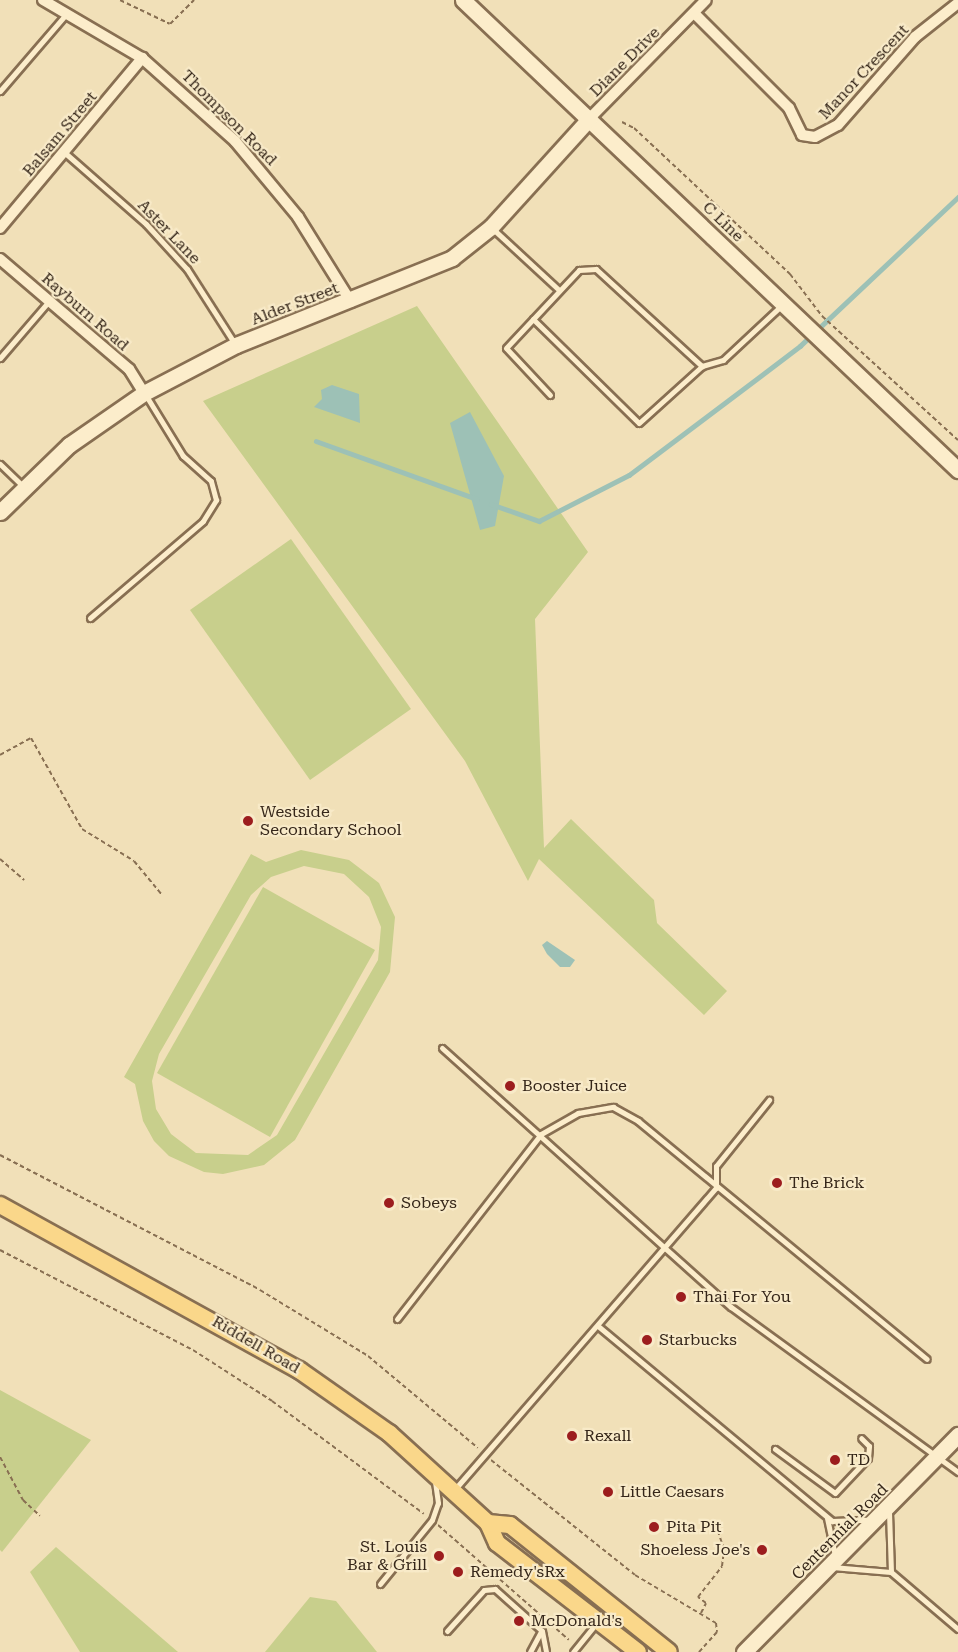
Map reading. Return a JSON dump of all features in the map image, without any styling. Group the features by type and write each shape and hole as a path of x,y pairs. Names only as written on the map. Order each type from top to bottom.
{"main road":[{"name":"Riddell Road","path":"0,1205 299,1370 389,1433 488,1523 497,1543 638,1652"},
{"name":"Riddell Road","path":"488,1523 510,1525 669,1652"}],"street":[{"name":"Thompson Road","path":"43,0 68,12 142,58 263,171 351,302"},
{"name":"C Line","path":"463,0 590,118 958,470"},
{"name":"Diane Drive","path":"590,118 706,0"},
{"name":"Manor Crescent","path":"694,14 789,108 802,135 815,137 838,125 915,38 958,3"},
{"name":"Balsam Street","path":"0,228 142,58"},
{"name":"Alder Street","path":"0,512 69,445 144,393 236,345 439,266 491,227 590,118"},
{"name":"Rayburn Road","path":"0,258 129,369 144,393"},
{"name":"Centennial Road","path":"744,1652 831,1569 940,1457 958,1435"}],"lane":[{"path":"0,91 68,12"},
{"name":"Aster Lane","path":"64,152 146,224 187,269 236,345"},
{"path":"491,227 559,290"},
{"path":"549,395 506,348 579,270 596,268 702,366"},
{"path":"0,358 49,301"},
{"path":"533,319 639,423 702,366 723,360 783,304"},
{"path":"90,618 202,521 216,500 211,481 183,456 144,393"},
{"path":"0,464 25,488"},
{"path":"442,1048 541,1134 731,1307 958,1472"},
{"path":"454,1491 716,1188 716,1166 769,1100"},
{"path":"397,1319 541,1134 578,1113 613,1107 638,1121 716,1188 927,1359"},
{"path":"598,1326 825,1514 842,1523 886,1513 891,1572"},
{"path":"775,1449 836,1493 868,1458 869,1446 861,1438"},
{"path":"380,1584 432,1520 438,1503 433,1472"},
{"path":"825,1514 835,1543 831,1569 861,1567 891,1572 958,1629"},
{"path":"447,1631 484,1590 495,1589 542,1631 546,1652"},
{"path":"573,1652 598,1621"},
{"path":"530,1652 542,1631"}],"path":[{"path":"120,0 170,24 194,0"},
{"path":"622,122 634,128 790,274 822,316 958,440"},
{"path":"0,755 31,738 82,829 134,861 162,895"},
{"path":"0,859 24,880"},
{"path":"0,1155 205,1257 368,1356 486,1455 636,1575 716,1623 717,1632 699,1652"},
{"path":"0,1250 193,1350 282,1407 432,1520 577,1646"},
{"path":"0,1457 23,1500 40,1516"},
{"path":"701,1613 706,1603 698,1597 722,1566 724,1549 715,1523"}],"green space":[{"path":"417,306 588,552 535,619 544,848 571,819 654,900 657,923 727,991 704,1015 539,859 528,881 465,761 203,401"},
{"path":"291,539 411,709 310,780 190,610"},
{"path":"301,850 349,860 379,883 395,917 390,972 295,1140 264,1165 223,1174 204,1172 169,1156 154,1141 143,1121 135,1084 124,1077 251,854 266,862","holes":["304,866 344,874 369,897 381,927 378,960 277,1135 248,1155 196,1153 171,1134 156,1109 152,1081 159,1054 251,895 271,877"]},
{"path":"263,887 375,950 270,1137 157,1073"},
{"path":"0,1390 91,1440 2,1552 0,1550"},
{"path":"56,1547 178,1652 80,1652 30,1572"},
{"path":"310,1597 336,1601 377,1652 265,1652"}],"water":[{"path":"332,385 359,394 360,423 314,407 322,399 321,390"},
{"path":"470,412 504,476 495,526 480,530 450,423"},
{"path":"547,941 575,960 570,967 560,967 547,954 542,945"}],"waterway":[{"path":"491,504 539,521 629,475 800,346 958,197"},
{"path":"316,441 477,499"}],"place":[{"name":"Westside Secondary School","path":"248,821"},
{"name":"Booster Juice","path":"510,1086"},
{"name":"The Brick","path":"777,1183"},
{"name":"Sobeys","path":"389,1203"},
{"name":"Thai For You","path":"681,1297"},
{"name":"Starbucks","path":"647,1340"},
{"name":"Rexall","path":"572,1436"},
{"name":"TD","path":"835,1460"},
{"name":"Little Caesars","path":"608,1492"},
{"name":"Pita Pit","path":"654,1527"},
{"name":"Shoeless Joe's","path":"762,1550"},
{"name":"St. Louis Bar & Grill","path":"439,1556"},
{"name":"Remedy'sRx","path":"458,1572"},
{"name":"McDonald's","path":"519,1621"}]}
